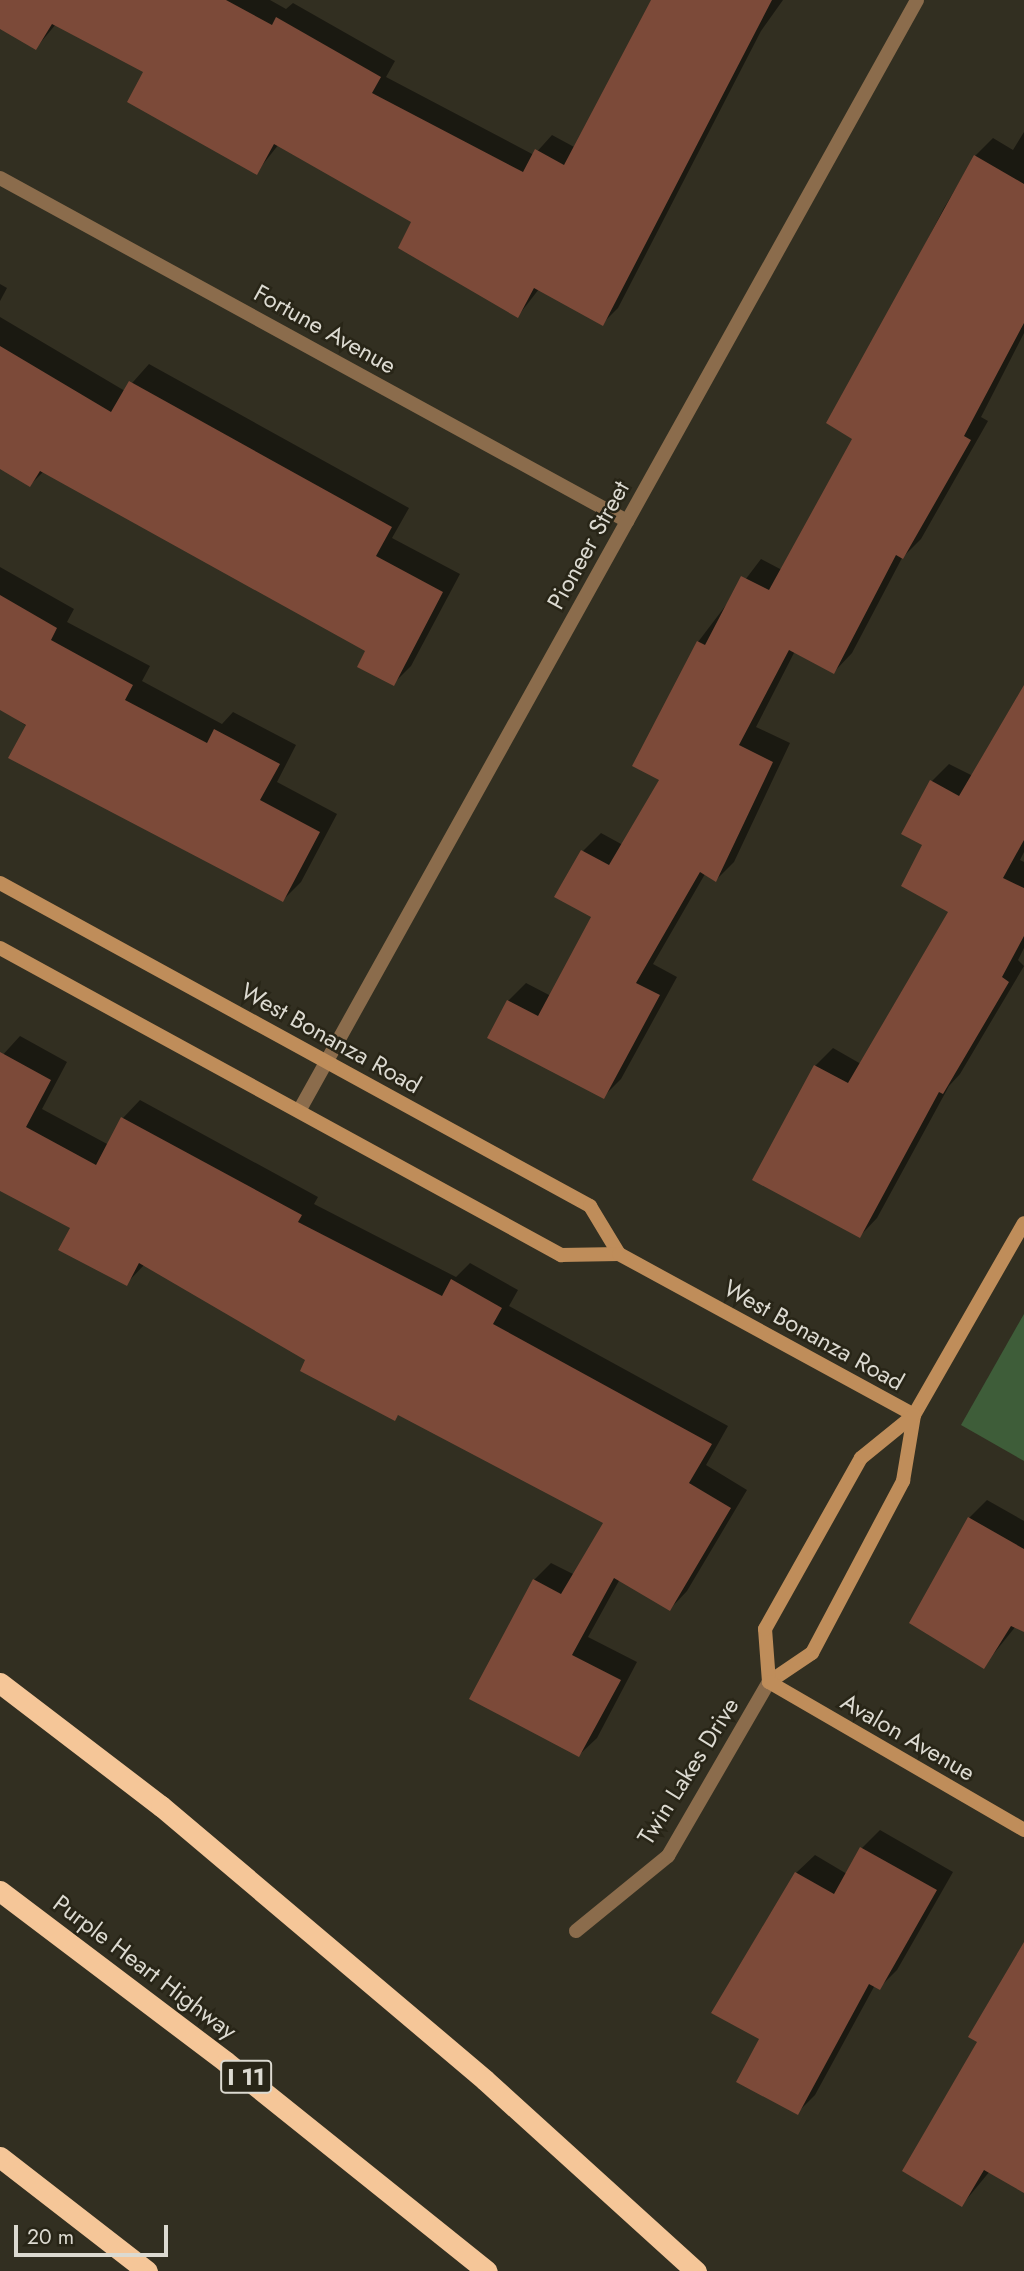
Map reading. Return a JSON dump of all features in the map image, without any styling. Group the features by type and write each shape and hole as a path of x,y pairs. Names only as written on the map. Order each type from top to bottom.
{"highway":[{"path":"0,1683 172,1815 485,2080 696,2271"},
{"name":"Purple Heart Highway","path":"0,1891 184,2029 487,2271"},
{"path":"0,2157 147,2271"}],"street":[{"name":"Pioneer Street","path":"299,1111 917,0"},
{"name":"Fortune Avenue","path":"0,178 627,521"},
{"name":"West Bonanza Road","path":"0,883 590,1206 620,1254 914,1415"},
{"name":"West Bonanza Road","path":"0,948 561,1255 620,1254"},
{"name":"Twin Lakes Drive","path":"576,1931 668,1856 769,1682 812,1653 903,1481 914,1415 1024,1223"},
{"name":"Twin Lakes Drive","path":"769,1682 765,1629 861,1458 914,1415"},
{"name":"Avalon Avenue","path":"769,1682 1024,1830"}],"green space":[{"path":"1024,1314 1024,1461 961,1425"}],"building":[{"path":"0,0 226,0 272,25 276,17 381,77 372,93 523,172 535,149 564,165 651,0 772,0 603,326 534,288 518,318 398,248 411,222 274,144 257,175 127,102 143,72 52,24 36,50 0,29"},
{"path":"974,155 1024,184 1024,323 964,436 971,440 903,559 896,555 834,674 789,650 739,745 773,762 716,882 700,872 636,983 660,995 604,1099 487,1038 507,1000 538,1016 591,917 554,897 581,850 609,865 659,780 632,766 697,641 705,645 741,576 769,590 852,439 826,423"},
{"path":"0,346 111,412 129,381 392,527 376,556 443,592 394,686 357,667 365,651 40,471 30,487 0,469"},
{"path":"0,595 57,628 51,640 133,685 125,700 207,743 214,729 280,764 260,800 320,832 283,902 8,758 26,725 0,710"},
{"path":"1024,685 1024,840 1003,878 1024,888 1024,936 1002,977 1009,982 943,1094 939,1092 860,1238 752,1180 814,1065 848,1083 948,912 901,886 922,845 901,834 930,780 959,796"},
{"path":"0,1052 51,1080 26,1127 96,1165 121,1117 302,1215 298,1222 442,1296 451,1279 502,1308 493,1324 712,1444 689,1483 731,1508 670,1611 614,1578 572,1655 621,1680 579,1757 469,1699 533,1579 561,1594 603,1523 398,1415 395,1421 300,1371 305,1360 139,1263 127,1286 58,1250 70,1228 0,1191"},
{"path":"968,1517 1024,1549 1024,1632 1011,1626 984,1669 909,1623"},
{"path":"860,1847 937,1890 880,1990 869,1984 798,2115 736,2082 759,2039 711,2013 795,1872 834,1894"},
{"path":"1024,1942 1024,2193 984,2170 962,2207 902,2171 977,2042 968,2037"}]}
